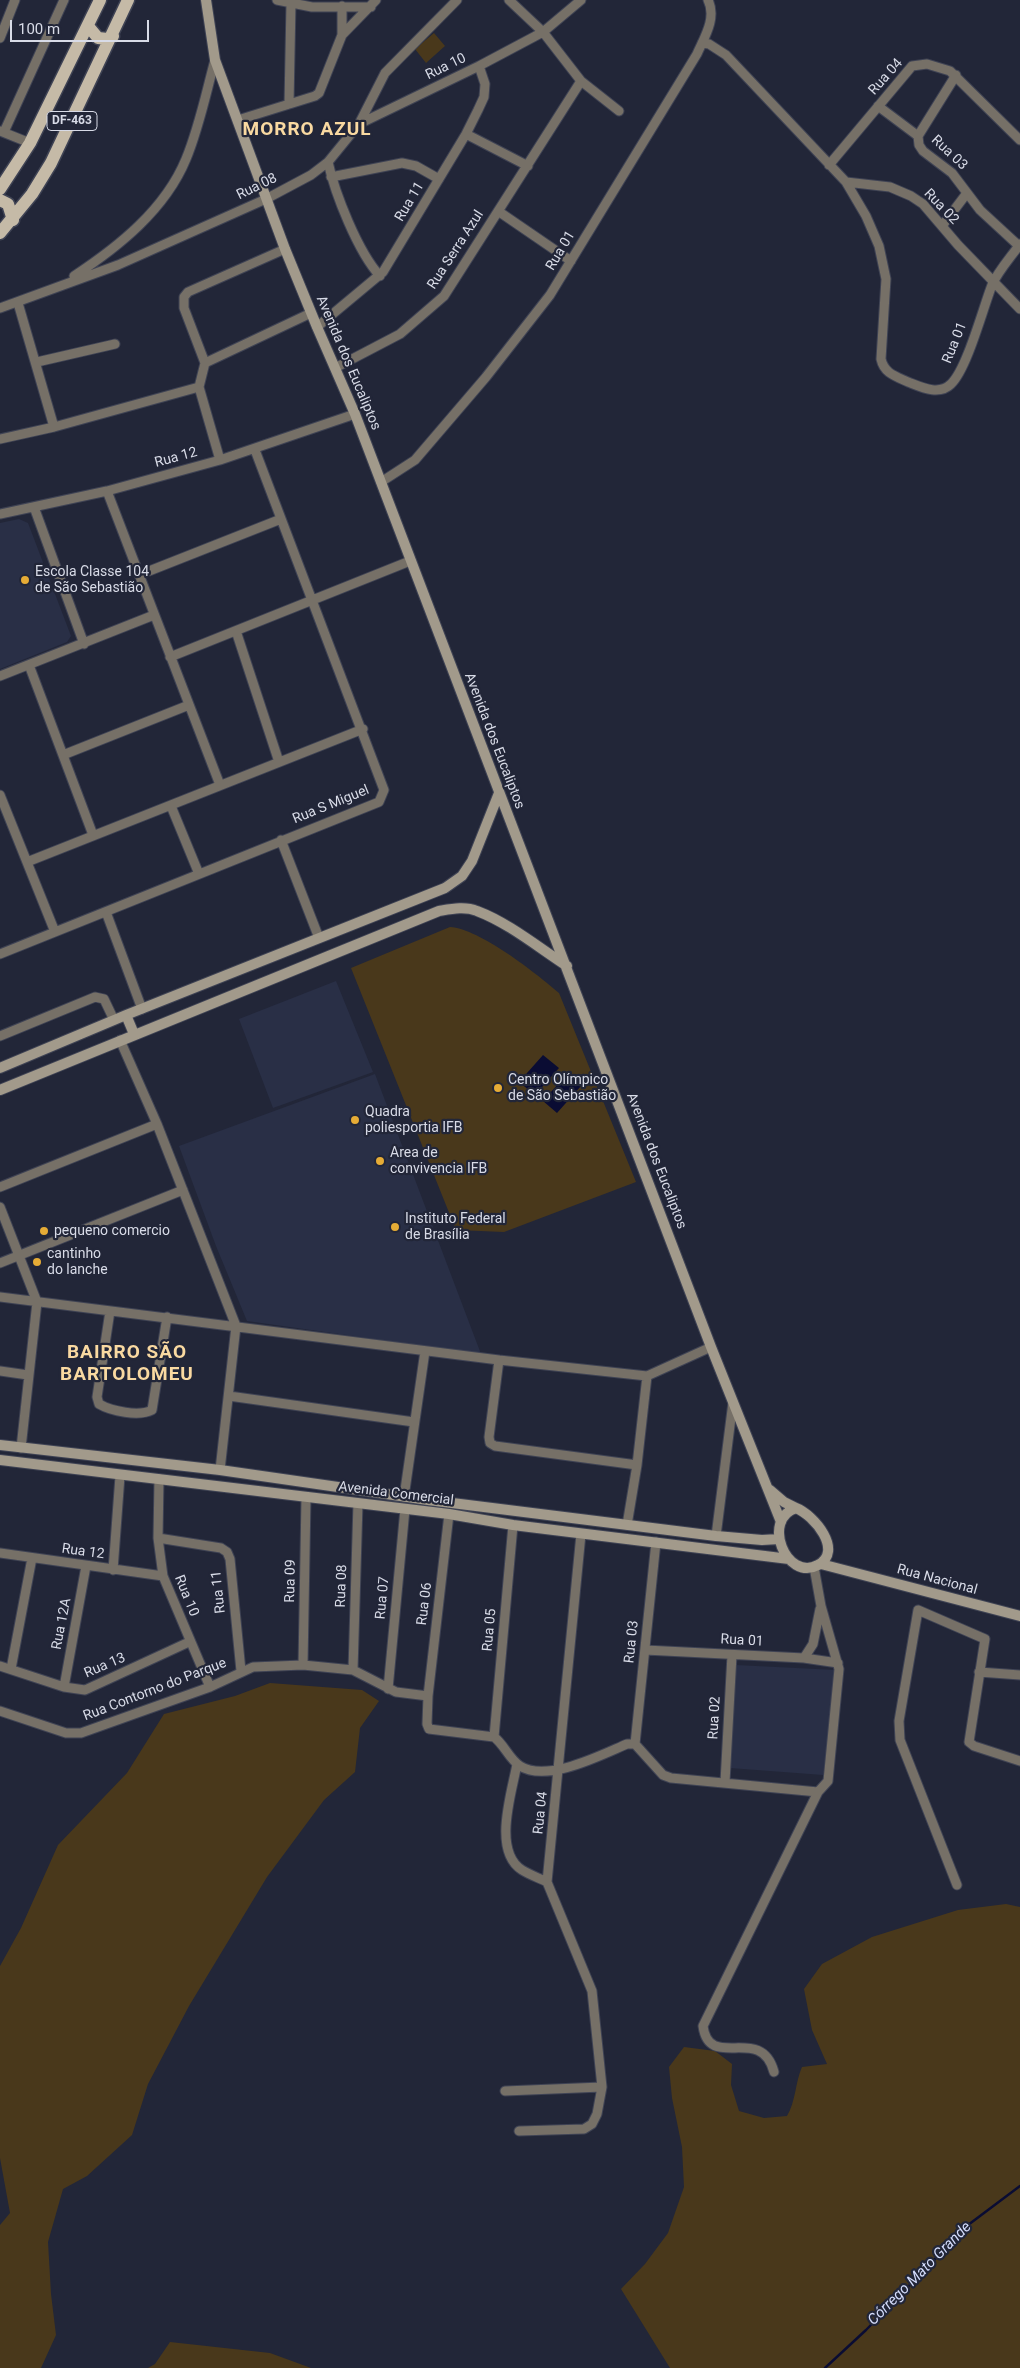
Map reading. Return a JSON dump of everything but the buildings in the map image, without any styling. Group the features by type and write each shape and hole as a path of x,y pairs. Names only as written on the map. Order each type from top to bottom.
{"main road":[{"name":"DF-463","path":"0,189 30,143 100,0"},
{"name":"DF-463","path":"0,234 32,194 50,163 113,36 128,0"},
{"path":"88,26 98,38 108,39 113,36"},
{"path":"0,200 8,204 13,220"}],"street":[{"path":"0,38 15,0"},
{"path":"30,143 2,131 64,0"},
{"name":"Avenida dos Eucaliptos","path":"206,0 215,60 266,199 316,327 355,414 498,792 567,966 711,1347 769,1490 780,1522"},
{"path":"278,0 312,7 374,3"},
{"name":"Rua 08","path":"0,308 118,265 266,199 311,175 328,162 359,124 385,73 457,0"},
{"path":"509,0 543,32 581,81 619,111"},
{"name":"Rua 10","path":"359,124 479,66 543,32 581,0"},
{"name":"Rua 01","path":"381,482 415,460 486,377 550,295 702,43 712,14 708,0"},
{"path":"289,104 291,3"},
{"path":"342,35 374,3"},
{"path":"238,120 311,98 319,93 342,35 342,6"},
{"path":"702,43 709,44 726,56 846,182"},
{"path":"63,284 110,252 150,214 169,189 186,161 215,60"},
{"name":"Rua 04","path":"829,165 912,66 935,65 956,75 1020,140"},
{"name":"Rua 11","path":"316,327 380,276 466,134 484,97 485,84 479,66"},
{"path":"918,136 956,75"},
{"name":"Rua Serra Azul","path":"334,368 400,334 444,296 581,81"},
{"name":"Rua 03","path":"878,106 918,136 919,145 923,151 952,173 980,210 1020,245"},
{"path":"466,134 528,166"},
{"path":"328,162 331,177 342,205 367,258 380,276"},
{"path":"331,177 402,163 416,166 439,179"},
{"name":"Rua 01","path":"846,182 866,216 879,246 886,279 881,359 883,368 889,373 927,389 942,390 951,385 962,366 993,283"},
{"name":"Rua 02","path":"846,182 890,187 901,191 922,204 993,283 1020,309"},
{"path":"942,226 967,194"},
{"name":"Rua Serra Azul","path":"498,211 571,261"},
{"path":"993,283 1020,245"},
{"path":"220,460 199,387 205,363 184,308 184,297 188,292 285,249"},
{"path":"110,252 118,265"},
{"path":"18,303 37,362 54,427"},
{"path":"205,363 311,313"},
{"path":"37,362 115,344"},
{"path":"0,439 54,427 199,387"},
{"name":"Rua 12","path":"0,514 107,491 220,460 255,450 355,414"},
{"name":"Rua S Miguel","path":"0,954 379,802 384,790 255,450"},
{"path":"107,491 220,785"},
{"path":"34,507 84,644"},
{"path":"139,575 281,519"},
{"path":"170,657 410,561"},
{"path":"0,676 154,616"},
{"path":"236,631 280,762"},
{"path":"29,665 93,835"},
{"path":"64,755 189,705"},
{"path":"27,862 362,730"},
{"path":"0,1068 126,1015 446,888 462,876 472,861 498,792"},
{"path":"0,795 55,932"},
{"path":"171,806 199,874"},
{"path":"281,840 319,938"},
{"path":"398,907 404,923"},
{"path":"0,1090 439,910 455,908 476,910 502,924 567,966"},
{"path":"106,912 142,1009"},
{"path":"0,1036 95,997 104,1000 114,1020"},
{"path":"126,1015 134,1034"},
{"path":"120,1040 183,1190 236,1326 220,1470"},
{"path":"0,1186 156,1124"},
{"path":"0,1263 183,1190"},
{"path":"0,1207 37,1302 21,1448"},
{"path":"0,1297 425,1351 647,1376 711,1347"},
{"path":"110,1311 97,1397 98,1404 126,1411 146,1413 152,1410 166,1318"},
{"path":"404,1497 425,1351"},
{"path":"499,1360 489,1437 490,1443 495,1446 636,1465"},
{"path":"0,1371 28,1375"},
{"path":"627,1524 647,1376"},
{"path":"228,1396 414,1422"},
{"path":"716,1536 733,1399"},
{"name":"Avenida Comercial","path":"0,1445 220,1470 404,1497 716,1536 762,1540 779,1539"},
{"path":"42,1466 43,1451"},
{"name":"Avenida Comercial","path":"0,1460 120,1476 449,1514 513,1525 788,1559"},
{"path":"113,1570 120,1476"},
{"name":"Rua 10","path":"159,1479 158,1538 163,1576 189,1642 210,1687"},
{"path":"769,1490 784,1502 812,1517 824,1534 828,1551 835,1561 847,1571"},
{"path":"377,1493 375,1500 377,1506"},
{"name":"Rua 09","path":"303,1665 306,1498"},
{"path":"427,1512 429,1507 428,1500"},
{"name":"Rua 08","path":"353,1670 358,1503"},
{"path":"796,1508 788,1510 780,1522 779,1539 783,1550 788,1559 804,1567 818,1565"},
{"name":"Rua 07","path":"388,1689 405,1509"},
{"name":"Rua 06","path":"428,1696 449,1514"},
{"name":"Rua 05","path":"494,1737 513,1525"},
{"name":"Rua 04","path":"519,2132 584,2129 592,2124 597,2114 602,2087 592,1991 547,1882 560,1771 581,1534"},
{"name":"Rua 11","path":"158,1538 221,1548 227,1552 230,1559 242,1671"},
{"name":"Rua 03","path":"635,1744 656,1542"},
{"path":"774,2072 771,2060 764,2053 752,2049 717,2047 708,2043 703,2026 818,1792 828,1781 838,1663 821,1606 818,1565 828,1551"},
{"name":"Rua 12","path":"0,1553 163,1576"},
{"path":"11,1669 32,1558"},
{"name":"Rua Nacional","path":"818,1565 1020,1616"},
{"name":"Rua 12A","path":"64,1687 86,1566"},
{"path":"804,1658 813,1644 821,1606"},
{"path":"958,1885 900,1740 899,1721 918,1610 985,1639 969,1742 974,1746 1020,1761"},
{"name":"Rua 13","path":"0,1666 64,1687 85,1690 98,1686 189,1642"},
{"name":"Rua 01","path":"645,1650 804,1658 838,1663"},
{"name":"Rua 02","path":"725,1782 732,1655"},
{"name":"Rua Contorno do Parque","path":"0,1711 66,1733 81,1733 210,1687 253,1666 303,1665 353,1670 396,1692 428,1696"},
{"path":"979,1672 1020,1675"},
{"path":"428,1696 426,1724 429,1729 494,1737 517,1764 529,1770 560,1771 628,1744 635,1744 663,1775 671,1778 818,1792"},
{"path":"517,1764 505,1829 506,1845 512,1860 521,1870 547,1882"},
{"path":"505,2091 602,2087"}],"shaded area":[{"path":"434,33 445,46 426,63 415,49"},
{"name":"Escola Classe 104 de São Sebastião","path":"19,519 28,523 71,636 67,642 0,669 0,523"},
{"name":"Centro Olímpico de São Sebastião","path":"450,927 476,935 492,943 559,993 636,1182 504,1232 456,1230 351,968"},
{"path":"336,981 373,1072 273,1108 239,1019"},
{"path":"543,1055 559,1068 535,1095 519,1082"},
{"path":"375,1074 481,1354 247,1321 216,1246 179,1146"},
{"path":"567,1074 581,1086 557,1113 543,1101"},
{"path":"736,1665 836,1670 823,1775 730,1768"},
{"path":"270,1683 362,1690 379,1701 360,1728 355,1772 324,1800 267,1877 189,2006 148,2084 132,2135 87,2176 63,2189 48,2242 56,2335 41,2368 0,2368 0,2225 10,2213 0,2158 0,1966 21,1928 58,1845 127,1773 164,1714 235,1696"},
{"path":"1006,1904 1020,1907 1020,2368 670,2368 621,2289 645,2264 668,2233 684,2187 682,2147 672,2098 669,2067 684,2047 715,2051 732,2064 731,2085 739,2111 764,2118 787,2116 802,2067 827,2064 812,2030 804,1989 822,1964 872,1937 958,1910"},
{"path":"170,2342 270,2353 311,2368 148,2368 155,2364"}],"waterway":[{"name":"Córrego Mato Grande","path":"825,2368 866,2330 968,2225 1020,2186"}],"place":[{"name":"Escola Classe 104 de São Sebastião","path":"25,580"},
{"name":"Centro Olímpico de São Sebastião","path":"498,1088"},
{"name":"Quadra poliesportia IFB","path":"355,1120"},
{"name":"Area de convivencia IFB","path":"380,1161"},
{"name":"Instituto Federal de Brasília","path":"395,1227"},
{"name":"pequeno comercio","path":"44,1231"},
{"name":"cantinho do lanche","path":"37,1262"}],"district":[{"name":"MORRO AZUL","path":"307,130"},
{"name":"BAIRRO SÃO BARTOLOMEU","path":"127,1364"}]}
